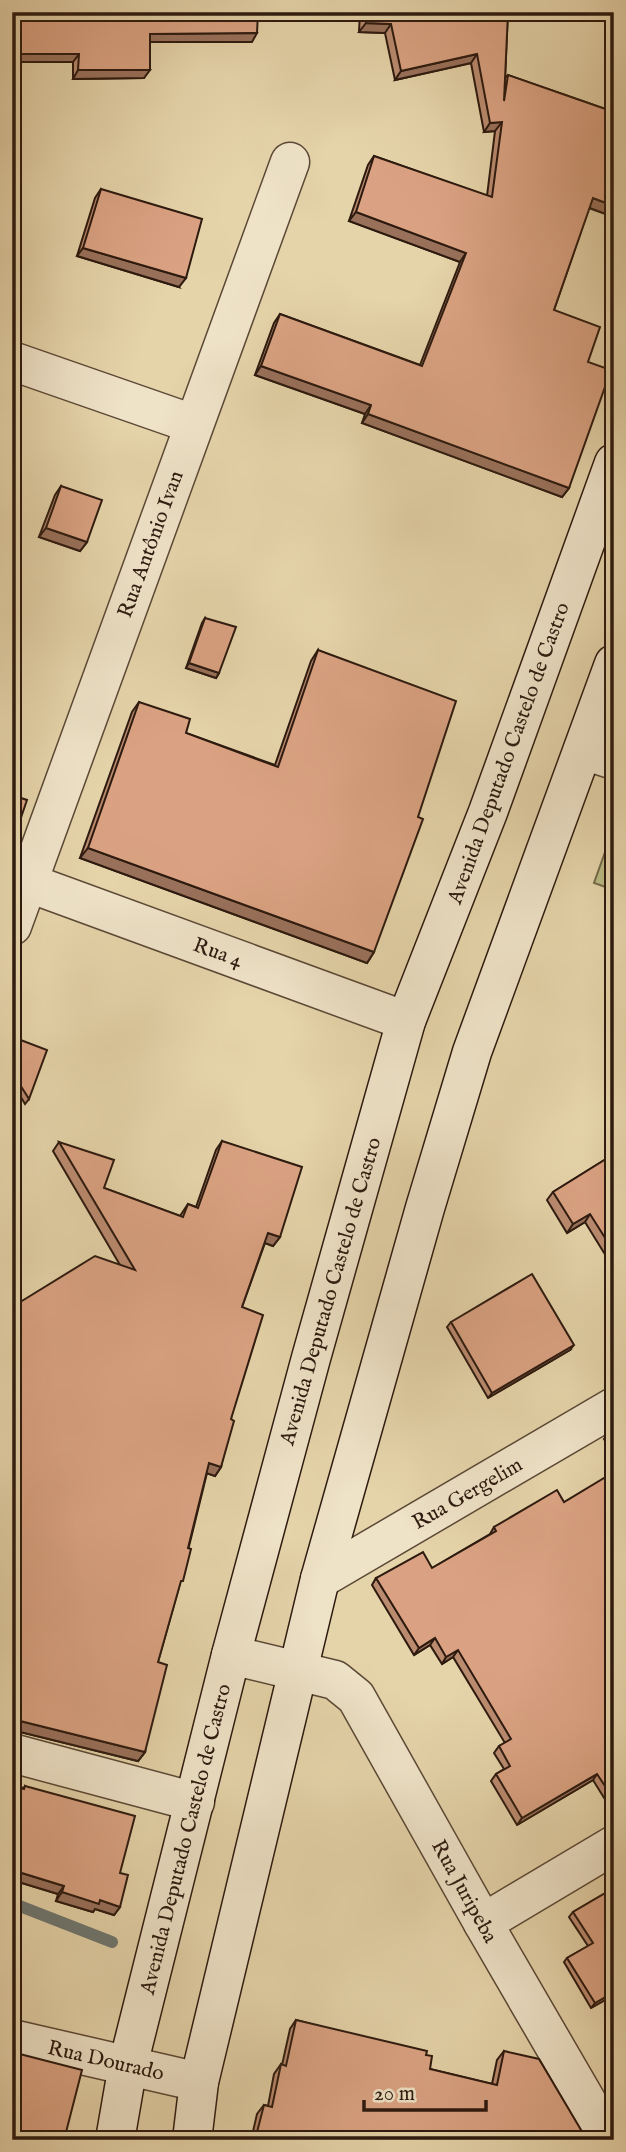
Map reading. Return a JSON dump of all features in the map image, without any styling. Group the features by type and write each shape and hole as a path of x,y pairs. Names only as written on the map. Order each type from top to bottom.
{"main road":[{"name":"Rua Antônio Ivan","path":"12,926 290,162"},
{"path":"12,361 193,424"},
{"name":"Avenida Deputado Castelo de Castro","path":"115,2140 128,2065 231,1655 406,1021 488,813 614,463"},
{"path":"192,2140 199,2082 320,1579 421,1222 472,1052 598,755 614,664"},
{"name":"Rua 4","path":"29,883 406,1021"},
{"name":"Rua Gergelim","path":"320,1579 614,1407"},
{"name":"Rua Juripeba","path":"231,1655 335,1681 356,1697 482,1923 609,2140"},
{"path":"12,1752 195,1802"},
{"path":"482,1923 614,1845"},
{"name":"Rua Dourado","path":"12,2039 199,2082"}],"green space":[{"path":"614,827 614,890 594,883"}],"building":[{"path":"12,12 258,12 257,33 150,34 150,70 78,70 79,54 12,54"},
{"path":"366,12 508,12 504,101 508,75 614,112 614,206 593,198 554,310 600,327 588,362 611,370 569,488 368,414 371,405 261,366 280,314 422,366 466,253 356,212 374,156 492,197 502,122 490,123 477,54 401,71 391,24 366,23"},
{"path":"101,189 202,219 186,278 83,248"},
{"path":"61,486 102,500 87,542 46,528"},
{"path":"205,618 236,627 219,673 189,663"},
{"path":"318,650 456,701 418,817 423,819 374,952 88,848 139,702 190,719 186,733 278,767"},
{"path":"12,795 27,800 12,844"},
{"path":"18,1039 47,1050 29,1099 12,1072 12,1054"},
{"path":"222,1141 302,1167 280,1237 268,1233 242,1307 263,1315 231,1419 234,1421 221,1467 209,1463 188,1548 191,1549 183,1581 158,1662 167,1665 145,1752 12,1719 12,1296 17,1304 95,1256 135,1270 59,1142 114,1160 104,1188 183,1217 188,1204 198,1208"},
{"path":"614,1154 614,1252 590,1214 573,1224 553,1192"},
{"path":"532,1274 574,1345 492,1393 451,1322"},
{"path":"614,1472 614,1569 606,1573 614,1586 614,1793 611,1795 597,1774 522,1818 496,1774 510,1766 499,1746 511,1739 458,1650 446,1657 435,1638 419,1648 376,1578 423,1552 432,1568 496,1531 494,1527 557,1490 564,1502"},
{"path":"12,1786 24,1789 25,1786 135,1816 120,1873 128,1875 120,1907 100,1900 99,1904 62,1892 64,1886 12,1870"},
{"path":"614,1888 614,1992 595,2003 567,1958 593,1943 573,1912"},
{"path":"296,2020 427,2051 426,2055 432,2056 430,2069 497,2085 504,2051 539,2059 587,2140 255,2140 264,2105 272,2107 281,2064 286,2066"},
{"path":"12,2052 82,2070 64,2140 12,2140"}],"waterway":[{"path":"12,1903 112,1942"}]}
